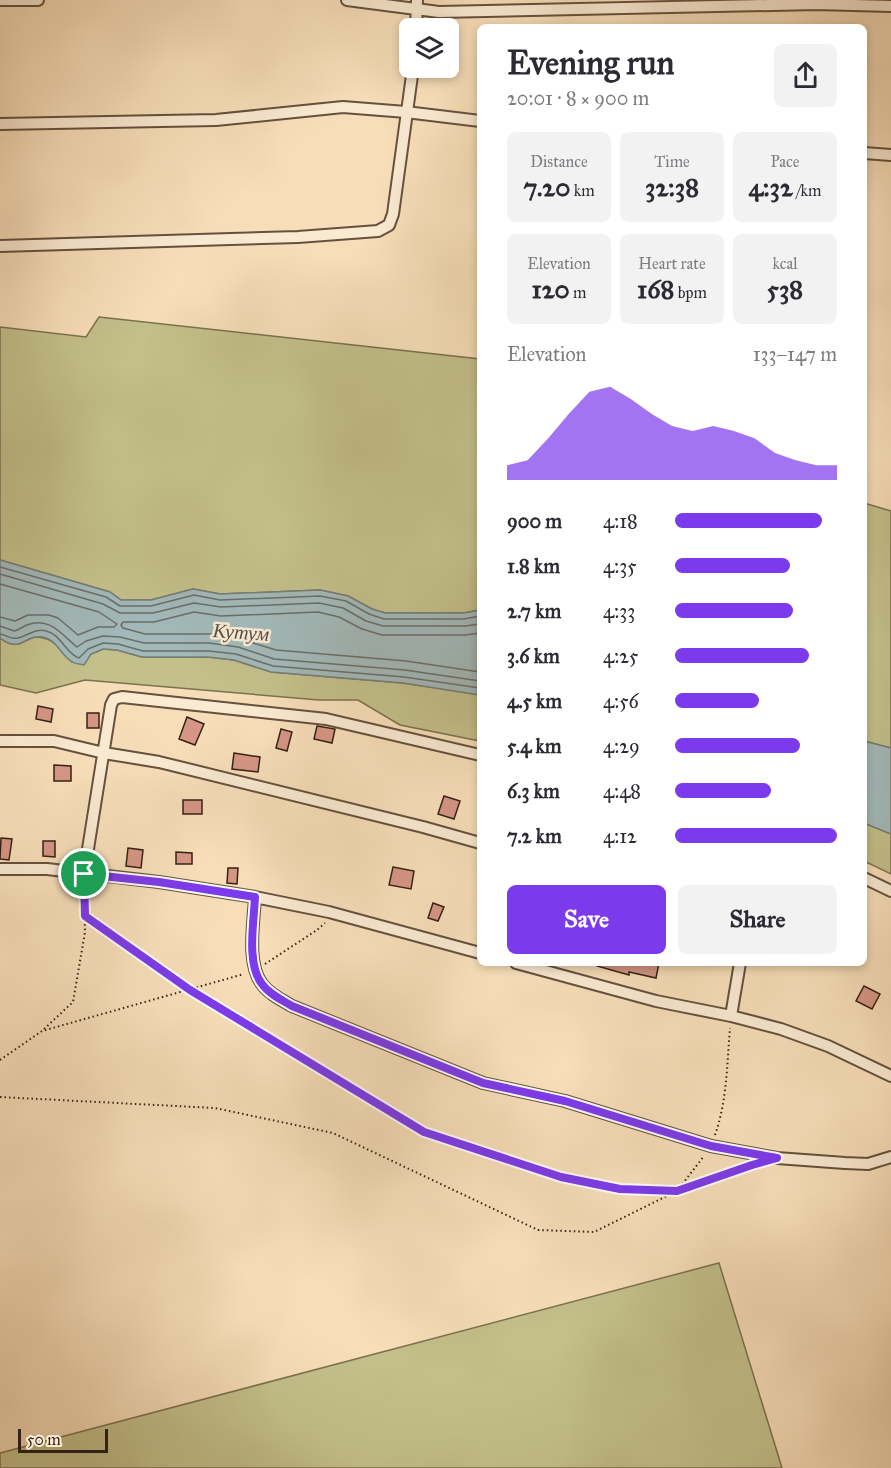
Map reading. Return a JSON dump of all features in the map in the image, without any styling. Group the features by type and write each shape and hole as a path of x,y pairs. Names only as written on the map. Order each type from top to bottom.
{"street":[{"path":"0,0 38,0"},
{"path":"347,0 417,4 439,12 816,4 891,6"},
{"path":"0,246 298,237 378,231 389,225 393,214 411,78"},
{"path":"0,124 216,120 343,107 477,121"},
{"path":"867,153 891,155"},
{"path":"84,874 111,705 114,699 122,697 326,719 477,754"},
{"path":"0,741 54,741 104,753 159,762 477,842"},
{"path":"0,869 47,870 159,882 255,897 329,912 477,952"},
{"path":"867,880 891,891"},
{"path":"255,897 253,953 255,970 262,984 292,1006 483,1083 565,1101 711,1146 777,1158 845,1163 868,1164 891,1157"},
{"path":"527,966 656,1001 781,1029 828,1046 891,1076"},
{"path":"731,1016 739,966"}],"path":[{"path":"33,1039 73,1002 85,932 84,874"},
{"path":"0,1060 42,1031 255,970 317,930 325,922 329,912"},
{"path":"85,916 190,990 424,1132 561,1177 620,1189 677,1191"},
{"path":"677,1191 711,1146 721,1113 731,1016"},
{"path":"0,1097 215,1108 333,1133 538,1230 594,1232 677,1191 752,1165"}],"shaded area":[{"path":"99,317 477,359 477,611 464,613 385,613 348,596 320,590 220,594 193,589 151,600 121,600 110,592 0,560 0,327 86,337"},
{"path":"867,504 891,511 891,748 867,742"},
{"path":"33,637 51,641 72,662 103,649 117,650 142,657 208,657 234,660 271,672 403,683 477,694 477,740 400,725 358,700 319,700 85,680 36,693 0,685 0,638 12,644 24,642"},
{"path":"867,824 891,834 891,874 867,862"},
{"path":"719,1263 782,1468 0,1468 0,1453"}],"water":[{"name":"Кутум","path":"0,560 110,592 121,600 151,600 193,589 220,594 320,590 348,596 385,613 464,613 477,611 477,695 403,683 271,672 234,660 208,657 142,657 117,650 103,649 91,654 84,665 72,662 48,638 31,638 13,644 0,638"},
{"path":"867,742 891,748 891,834 867,824"}],"building":[{"path":"38,706 53,709 51,722 36,719"},
{"path":"87,713 99,713 99,728 87,728"},
{"path":"187,717 204,724 195,745 179,739"},
{"path":"317,726 335,729 332,743 314,739"},
{"path":"281,729 292,732 287,751 276,748"},
{"path":"234,753 260,757 258,772 232,769"},
{"path":"54,765 71,766 71,781 54,781"},
{"path":"444,796 460,801 454,819 438,814"},
{"path":"183,800 202,800 202,814 183,814"},
{"path":"1,838 12,839 9,860 0,859"},
{"path":"43,841 55,841 55,857 43,856"},
{"path":"128,848 143,850 141,868 126,866"},
{"path":"176,852 192,853 192,864 176,864"},
{"path":"393,867 414,871 411,889 389,885"},
{"path":"228,868 238,868 237,884 227,883"},
{"path":"433,903 444,907 438,921 428,918"},
{"path":"597,966 658,966 656,978 629,972 629,975"},
{"path":"864,986 880,994 872,1009 856,1001"}],"route":[{"path":"84,874 159,882 255,897 253,953 255,970 262,984 292,1006 483,1083 565,1101 711,1146 777,1158 677,1191 620,1189 561,1177 424,1132 190,990 85,916 84,874"}]}
